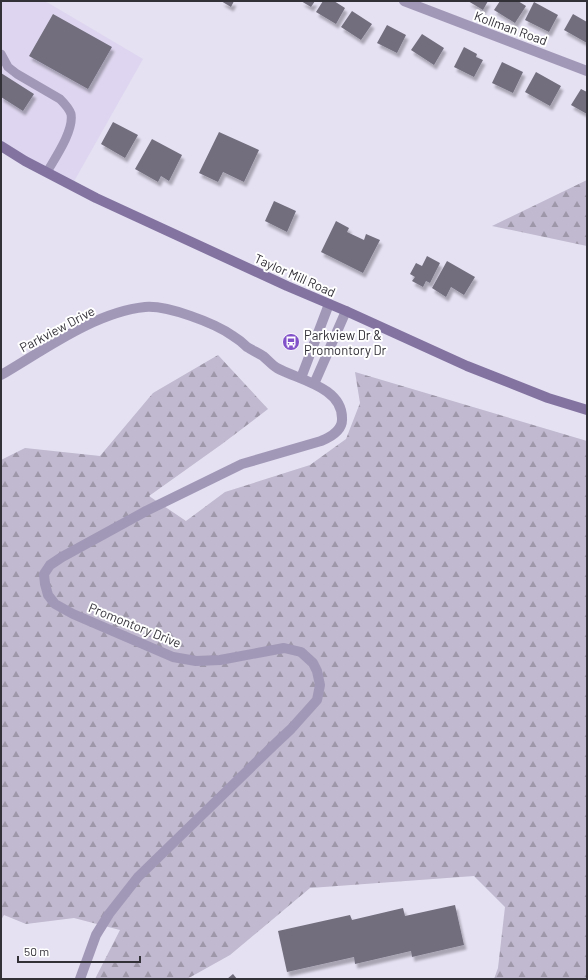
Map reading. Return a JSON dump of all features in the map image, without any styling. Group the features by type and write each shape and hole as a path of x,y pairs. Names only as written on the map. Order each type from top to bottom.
{"main road":[{"name":"Taylor Mill Road","path":"1,146 96,198 222,257 467,366 548,398 587,410"}],"street":[{"name":"Kollman Road","path":"404,1 587,71"},
{"path":"301,378 329,304"},
{"name":"Parkview Drive","path":"1,375 86,325 122,312 146,307 163,308 188,314 203,320 232,335 276,367 314,384"},
{"path":"314,384 346,311"},
{"name":"Promontory Drive","path":"80,979 96,935 109,914 138,877 292,729 317,700 320,685 318,671 313,663 301,652 284,648 220,660 196,661 172,657 73,614 55,604 48,595 44,574 50,565 62,557 146,511 242,464 332,437 339,429 342,421 342,410 332,394 314,384"}],"lane":[{"path":"1,54 8,66 17,74 60,99 66,104 71,114 69,131 47,172"}],"shaded area":[{"path":"1,1 45,1 143,59 72,185 1,146"}],"green space":[{"path":"587,180 587,246 492,226"},
{"path":"218,355 268,409 149,496 186,521 225,492 310,465 346,439 360,403 355,372 587,441 587,979 494,979 498,968 505,907 474,876 310,888 230,955 187,979 95,979 120,930 74,918 26,924 4,915 1,920 1,460 25,448 100,456 153,393"}],"building":[{"path":"221,1 234,1 231,7"},
{"path":"301,1 315,1 311,7"},
{"path":"323,1 334,1 345,8 336,24 316,12"},
{"path":"468,1 488,1 483,10"},
{"path":"500,1 518,1 526,6 515,23 494,10"},
{"path":"534,2 558,15 549,32 525,20"},
{"path":"352,11 372,24 361,40 341,27"},
{"path":"53,14 112,47 88,89 29,56"},
{"path":"573,14 587,22 587,43 564,30"},
{"path":"387,25 406,35 397,53 377,43"},
{"path":"422,34 444,48 434,65 411,50"},
{"path":"464,47 477,54 476,57 483,60 474,77 454,67"},
{"path":"502,62 523,72 513,93 492,83"},
{"path":"536,72 561,86 550,106 525,92"},
{"path":"1,73 34,94 23,111 1,97"},
{"path":"581,89 587,92 587,114 571,105"},
{"path":"113,122 138,135 125,158 101,144"},
{"path":"219,132 259,150 244,182 223,172 218,182 199,173"},
{"path":"152,139 182,155 169,181 161,176 158,182 135,169"},
{"path":"274,201 296,211 287,232 265,221"},
{"path":"336,221 349,228 347,232 364,240 366,234 380,240 363,273 321,252"},
{"path":"427,256 440,263 430,283 426,281 423,287 412,281 415,277 410,274 416,263 422,266"},
{"path":"447,261 475,277 464,295 451,287 446,297 432,288"},
{"path":"455,905 464,945 412,957 411,951 355,964 354,957 287,972 278,931 350,915 352,920 403,908 405,916"},
{"path":"233,974 237,979 227,979"}],"place":[{"name":"Parkview Dr & Promontory Dr","path":"291,342"}]}
